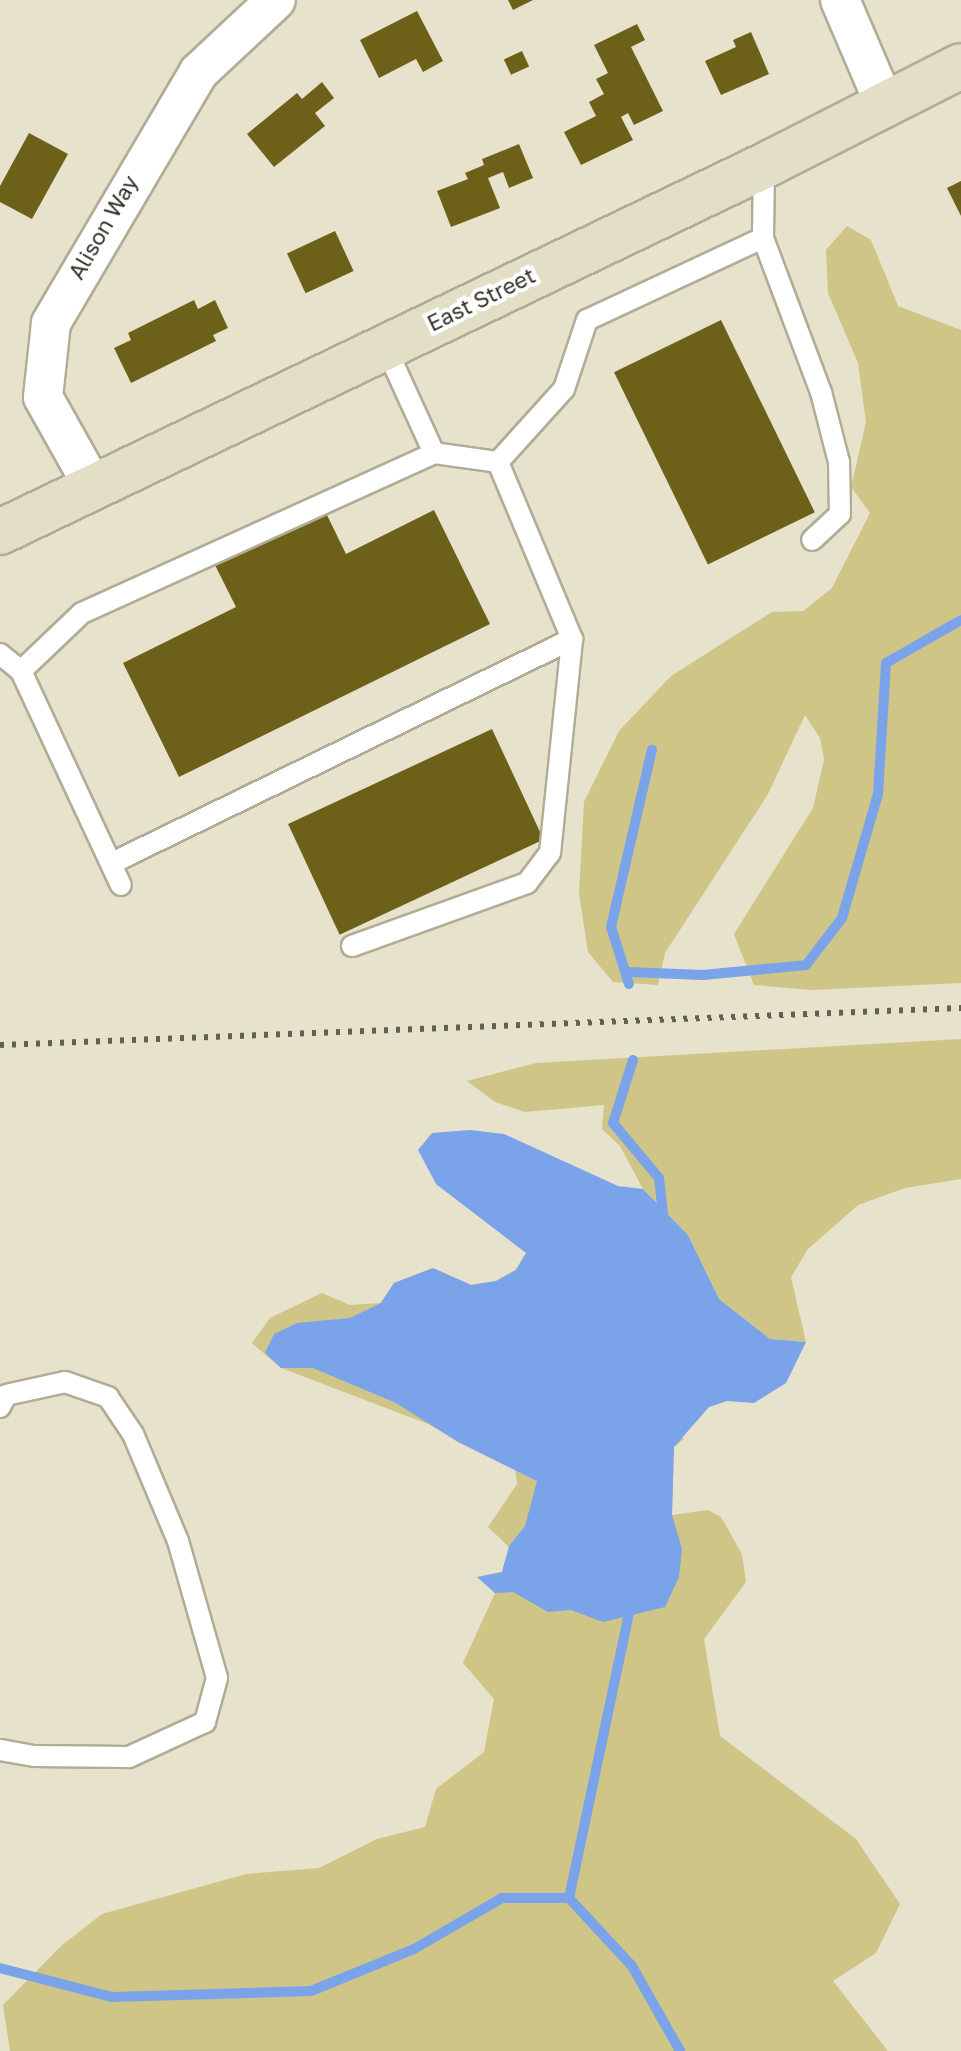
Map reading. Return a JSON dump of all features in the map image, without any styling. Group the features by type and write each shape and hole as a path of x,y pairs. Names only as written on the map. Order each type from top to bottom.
{"main road":[{"name":"East Street","path":"0,532 764,166 961,66"}],"street":[{"name":"Alison Way","path":"94,488 43,397 51,323 199,72 276,0"},
{"path":"840,0 885,105"}],"lane":[{"path":"764,166 763,238 821,392 839,462 840,514 812,540"},
{"path":"498,462 564,389 587,320 763,238"},
{"path":"385,346 434,453"},
{"path":"21,671 82,613 434,453 498,462"},
{"path":"352,946 527,883 550,853 572,639 498,462"},
{"path":"112,863 572,639"},
{"path":"0,654 21,671 121,885"},
{"path":"0,1407 6,1395 65,1382 108,1397 133,1434 178,1541 217,1678 205,1722 129,1757 34,1756 0,1750"}],"shaded area":[{"path":"847,226 871,240 898,306 961,330 961,983 812,990 754,985 734,934 813,808 824,760 820,738 805,715 768,794 665,953 658,985 613,982 588,952 579,894 584,802 619,731 671,676 772,612 803,611 832,588 870,513 851,487 866,422 858,363 828,293 826,250"},
{"path":"961,1039 961,1179 905,1188 858,1205 808,1249 791,1277 806,1342 770,1339 719,1299 688,1235 643,1189 620,1146 602,1129 604,1105 525,1112 495,1102 467,1081 536,1063"},
{"path":"526,1254 684,1439 674,1447 672,1515 708,1510 721,1517 742,1554 746,1582 704,1639 720,1736 856,1839 900,1904 876,1953 833,1981 888,2051 10,2051 3,2005 61,1946 102,1914 246,1874 319,1868 377,1839 425,1827 436,1789 484,1752 494,1699 463,1663 495,1593 477,1577 502,1572 509,1547 488,1527 517,1484 515,1467 428,1424 281,1368 252,1343 270,1318 322,1293 350,1305 380,1303 394,1283 433,1268 471,1285 496,1281 515,1270"}],"water":[{"path":"470,1130 504,1134 618,1186 643,1189 688,1235 719,1299 770,1339 806,1342 786,1383 754,1403 727,1401 709,1407 674,1447 672,1515 682,1549 679,1577 665,1607 603,1622 571,1610 548,1612 513,1592 495,1593 477,1577 502,1572 509,1546 525,1526 537,1481 458,1442 396,1403 313,1368 281,1368 265,1353 274,1334 297,1323 350,1318 381,1303 394,1283 433,1268 471,1285 496,1281 516,1270 526,1253 436,1184 418,1150 432,1133"}],"building":[{"path":"508,0 533,0 513,10"},
{"path":"417,11 443,61 423,72 416,59 379,78 360,40"},
{"path":"637,24 645,40 631,47 663,111 634,125 628,113 621,117 633,140 581,165 564,132 596,116 589,102 604,94 596,79 608,73 594,45"},
{"path":"751,32 769,74 721,95 705,61 736,47 733,40"},
{"path":"522,51 529,66 511,75 504,59"},
{"path":"322,82 334,98 315,113 325,126 274,167 247,134 297,93 302,99"},
{"path":"29,133 68,154 32,219 0,202 0,186"},
{"path":"519,144 533,178 509,188 503,172 488,178 500,208 451,227 437,191 468,179 465,173 484,165 482,159"},
{"path":"961,181 961,216 947,188"},
{"path":"335,231 354,271 306,293 287,253"},
{"path":"194,300 198,309 215,300 228,328 213,335 216,341 131,383 114,348 131,340 128,333"},
{"path":"721,320 815,512 708,565 614,372"},
{"path":"434,510 490,624 179,777 123,663 236,607 215,565 325,511 346,554"},
{"path":"492,729 544,840 340,935 288,824"}],"waterway":[{"path":"629,972 703,975 806,965 842,918 878,794 886,663 961,620"},
{"path":"629,984 611,927 652,750"},
{"path":"633,1060 613,1123 659,1178 664,1223"},
{"path":"569,1898 631,1603"},
{"path":"0,1968 112,1997 311,1991 414,1949 502,1898 569,1898 632,1966 680,2051"}],"railway":[{"path":"0,1045 961,1008"}]}
